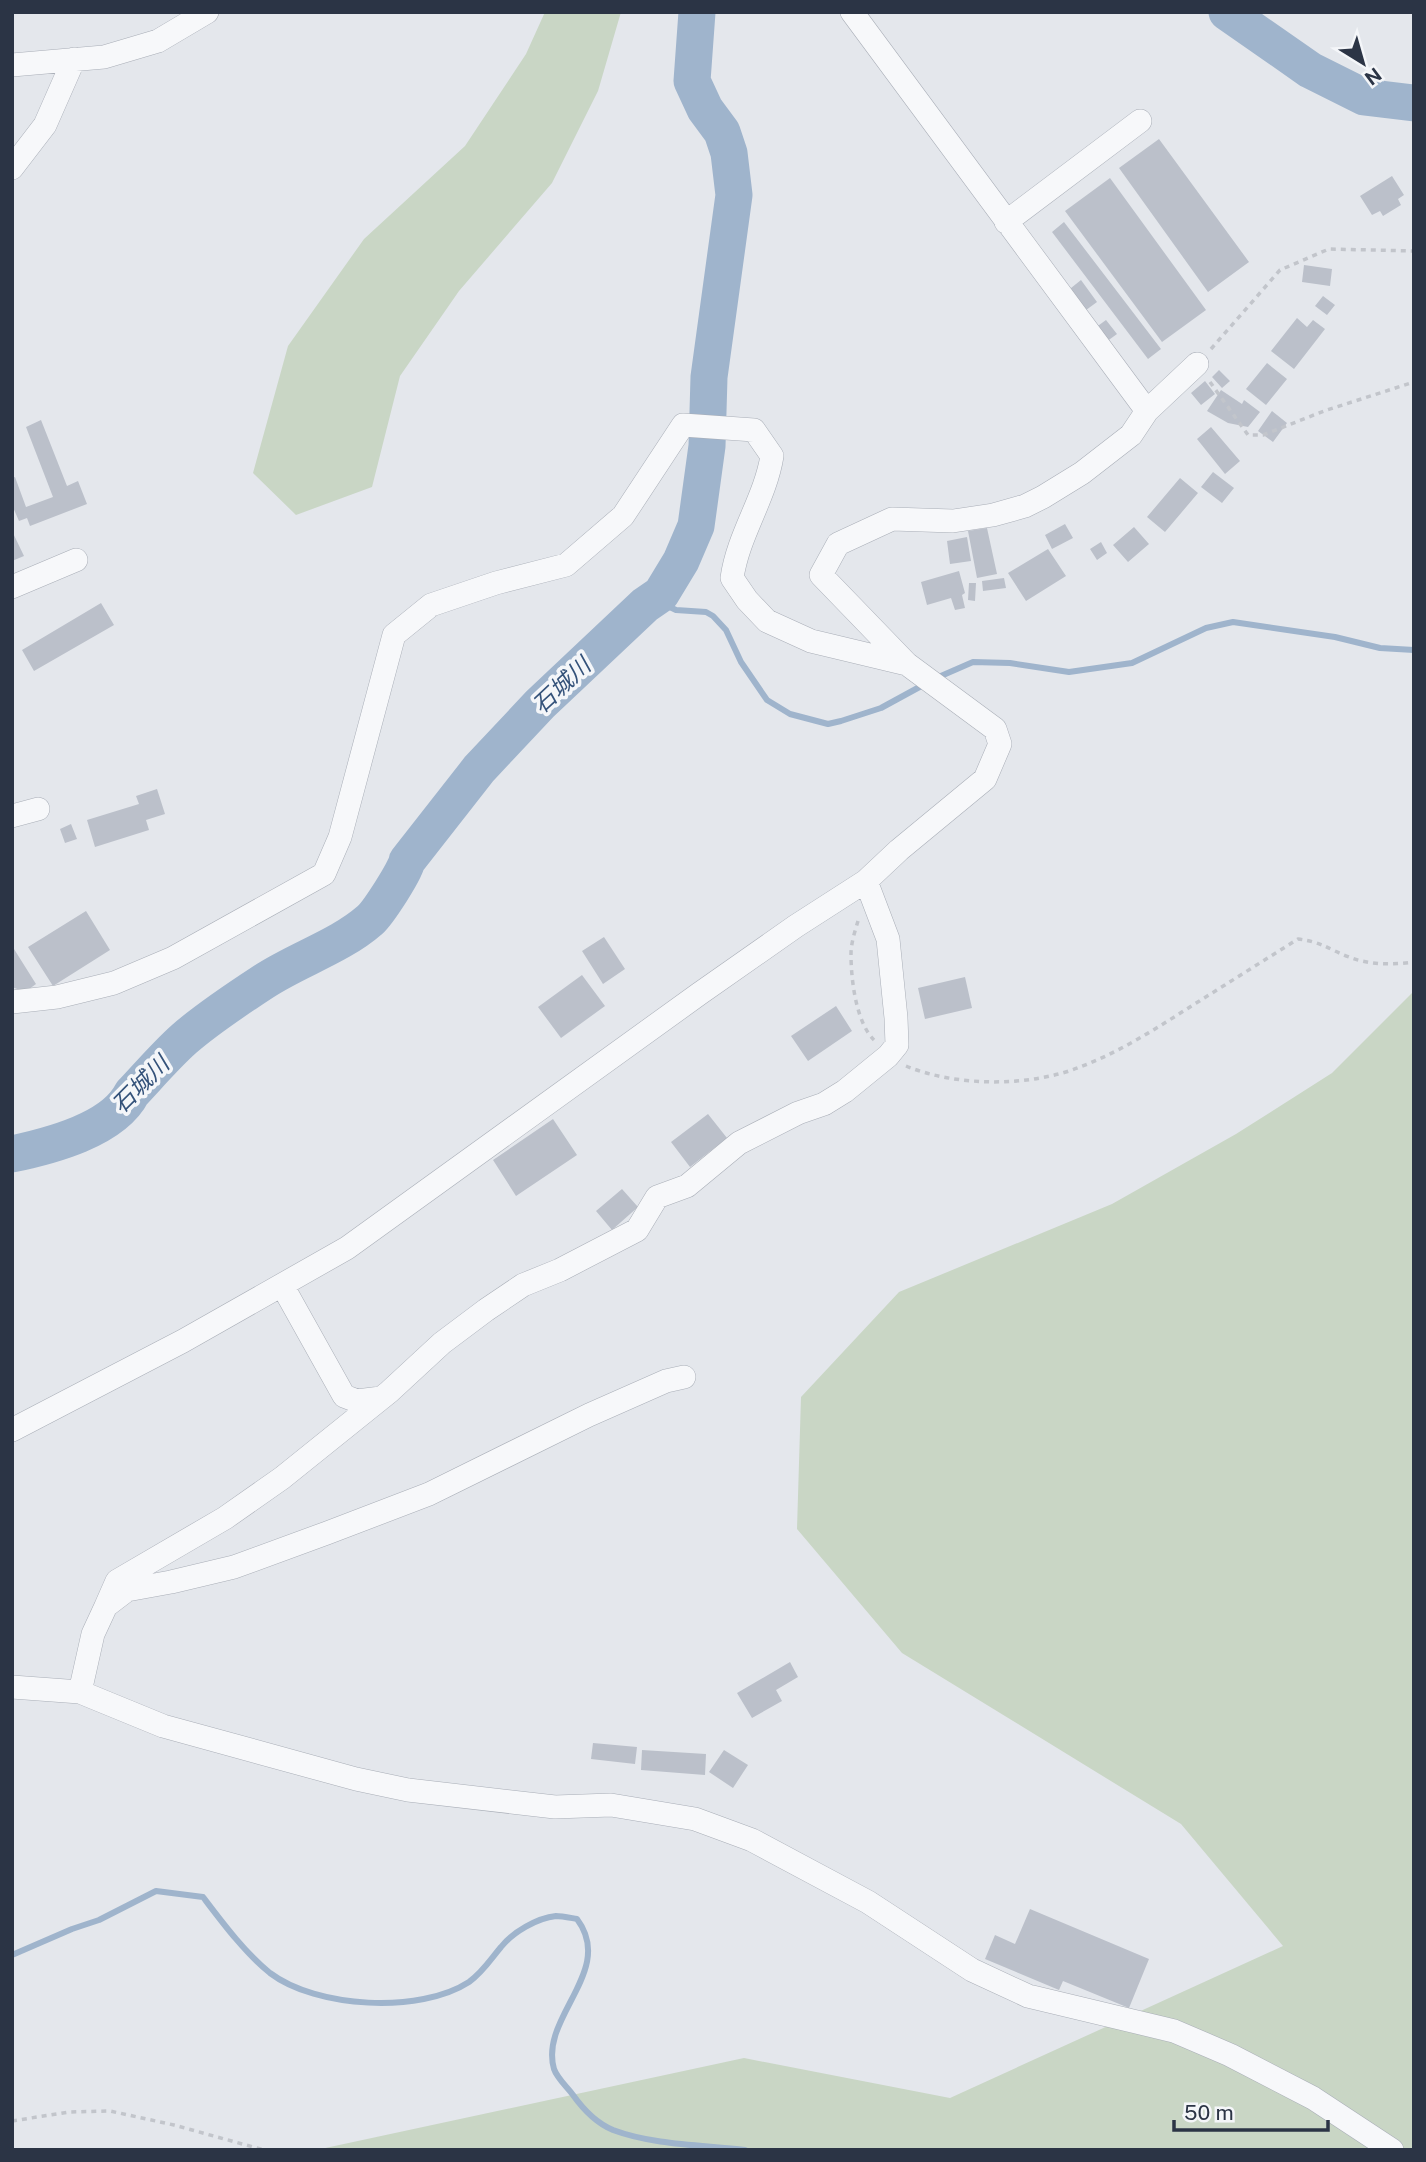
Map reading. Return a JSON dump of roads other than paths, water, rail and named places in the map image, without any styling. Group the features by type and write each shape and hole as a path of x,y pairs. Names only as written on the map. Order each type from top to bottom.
{"street":[{"path":"12,65 104,57 158,41 207,12"},
{"path":"852,12 1147,411"},
{"path":"12,168 45,125 74,58"},
{"path":"1006,222 1140,121"},
{"path":"12,1430 183,1341 347,1248 796,926 866,881 985,779 1000,744 995,729 907,664 821,575 838,544 892,519 953,521 993,515 1025,506 1044,497 1082,473 1131,435 1147,411 1197,364"},
{"path":"12,1002 57,997 114,983 173,958 324,874 340,837 394,635 431,605 496,583 566,565 623,516 683,425 754,430 772,456 768,480 735,556 732,578 766,621 811,641 907,664"},
{"path":"12,587 76,560"},
{"path":"12,816 38,809"},
{"path":"80,1692 93,1634 117,1581 225,1518 282,1478 381,1398 442,1343 486,1310 523,1285 560,1270 637,1230 657,1197 687,1186 739,1143 797,1113 824,1104 845,1091 888,1056 897,1045 891,961 888,939 866,881"},
{"path":"282,1285 344,1396 357,1401 381,1398"},
{"path":"106,1606 127,1590 234,1567 429,1494 589,1415 666,1381 684,1377"},
{"path":"12,1687 80,1692 163,1726 356,1779 408,1790 555,1807 611,1805 695,1819 752,1840 868,1902 972,1970 1028,1996 1174,2031 1230,2055 1313,2098 1392,2150"}],"waterway":[{"name":"石城川","path":"12,1154 62,1141 111,1117 171,1052 203,1024 263,982 345,938 370,920 391,891 407,861 479,769 540,704 645,605 661,594 681,561 696,526 707,446 709,377 734,195 729,153 722,132 705,109 692,81 697,12"},
{"name":"石城川","path":"1227,12 1310,70 1364,97 1414,103"},
{"path":"653,599 676,610 706,612 713,616 726,630 741,662 767,700 790,714 828,724 881,708 925,684"},
{"path":"934,679 973,662 1010,663 1069,672 1132,663 1206,628 1233,622 1335,637 1380,648 1414,650"},
{"path":"12,1955 99,1920 156,1891 203,1897 252,1956 270,1973 290,1985 340,2000 397,2002 424,1999 469,1982 506,1941 533,1923 556,1916 577,1919 587,1938 588,1957 583,1976 557,2031 552,2050 554,2069 560,2079 590,2115 613,2130 661,2142 745,2150"}]}
